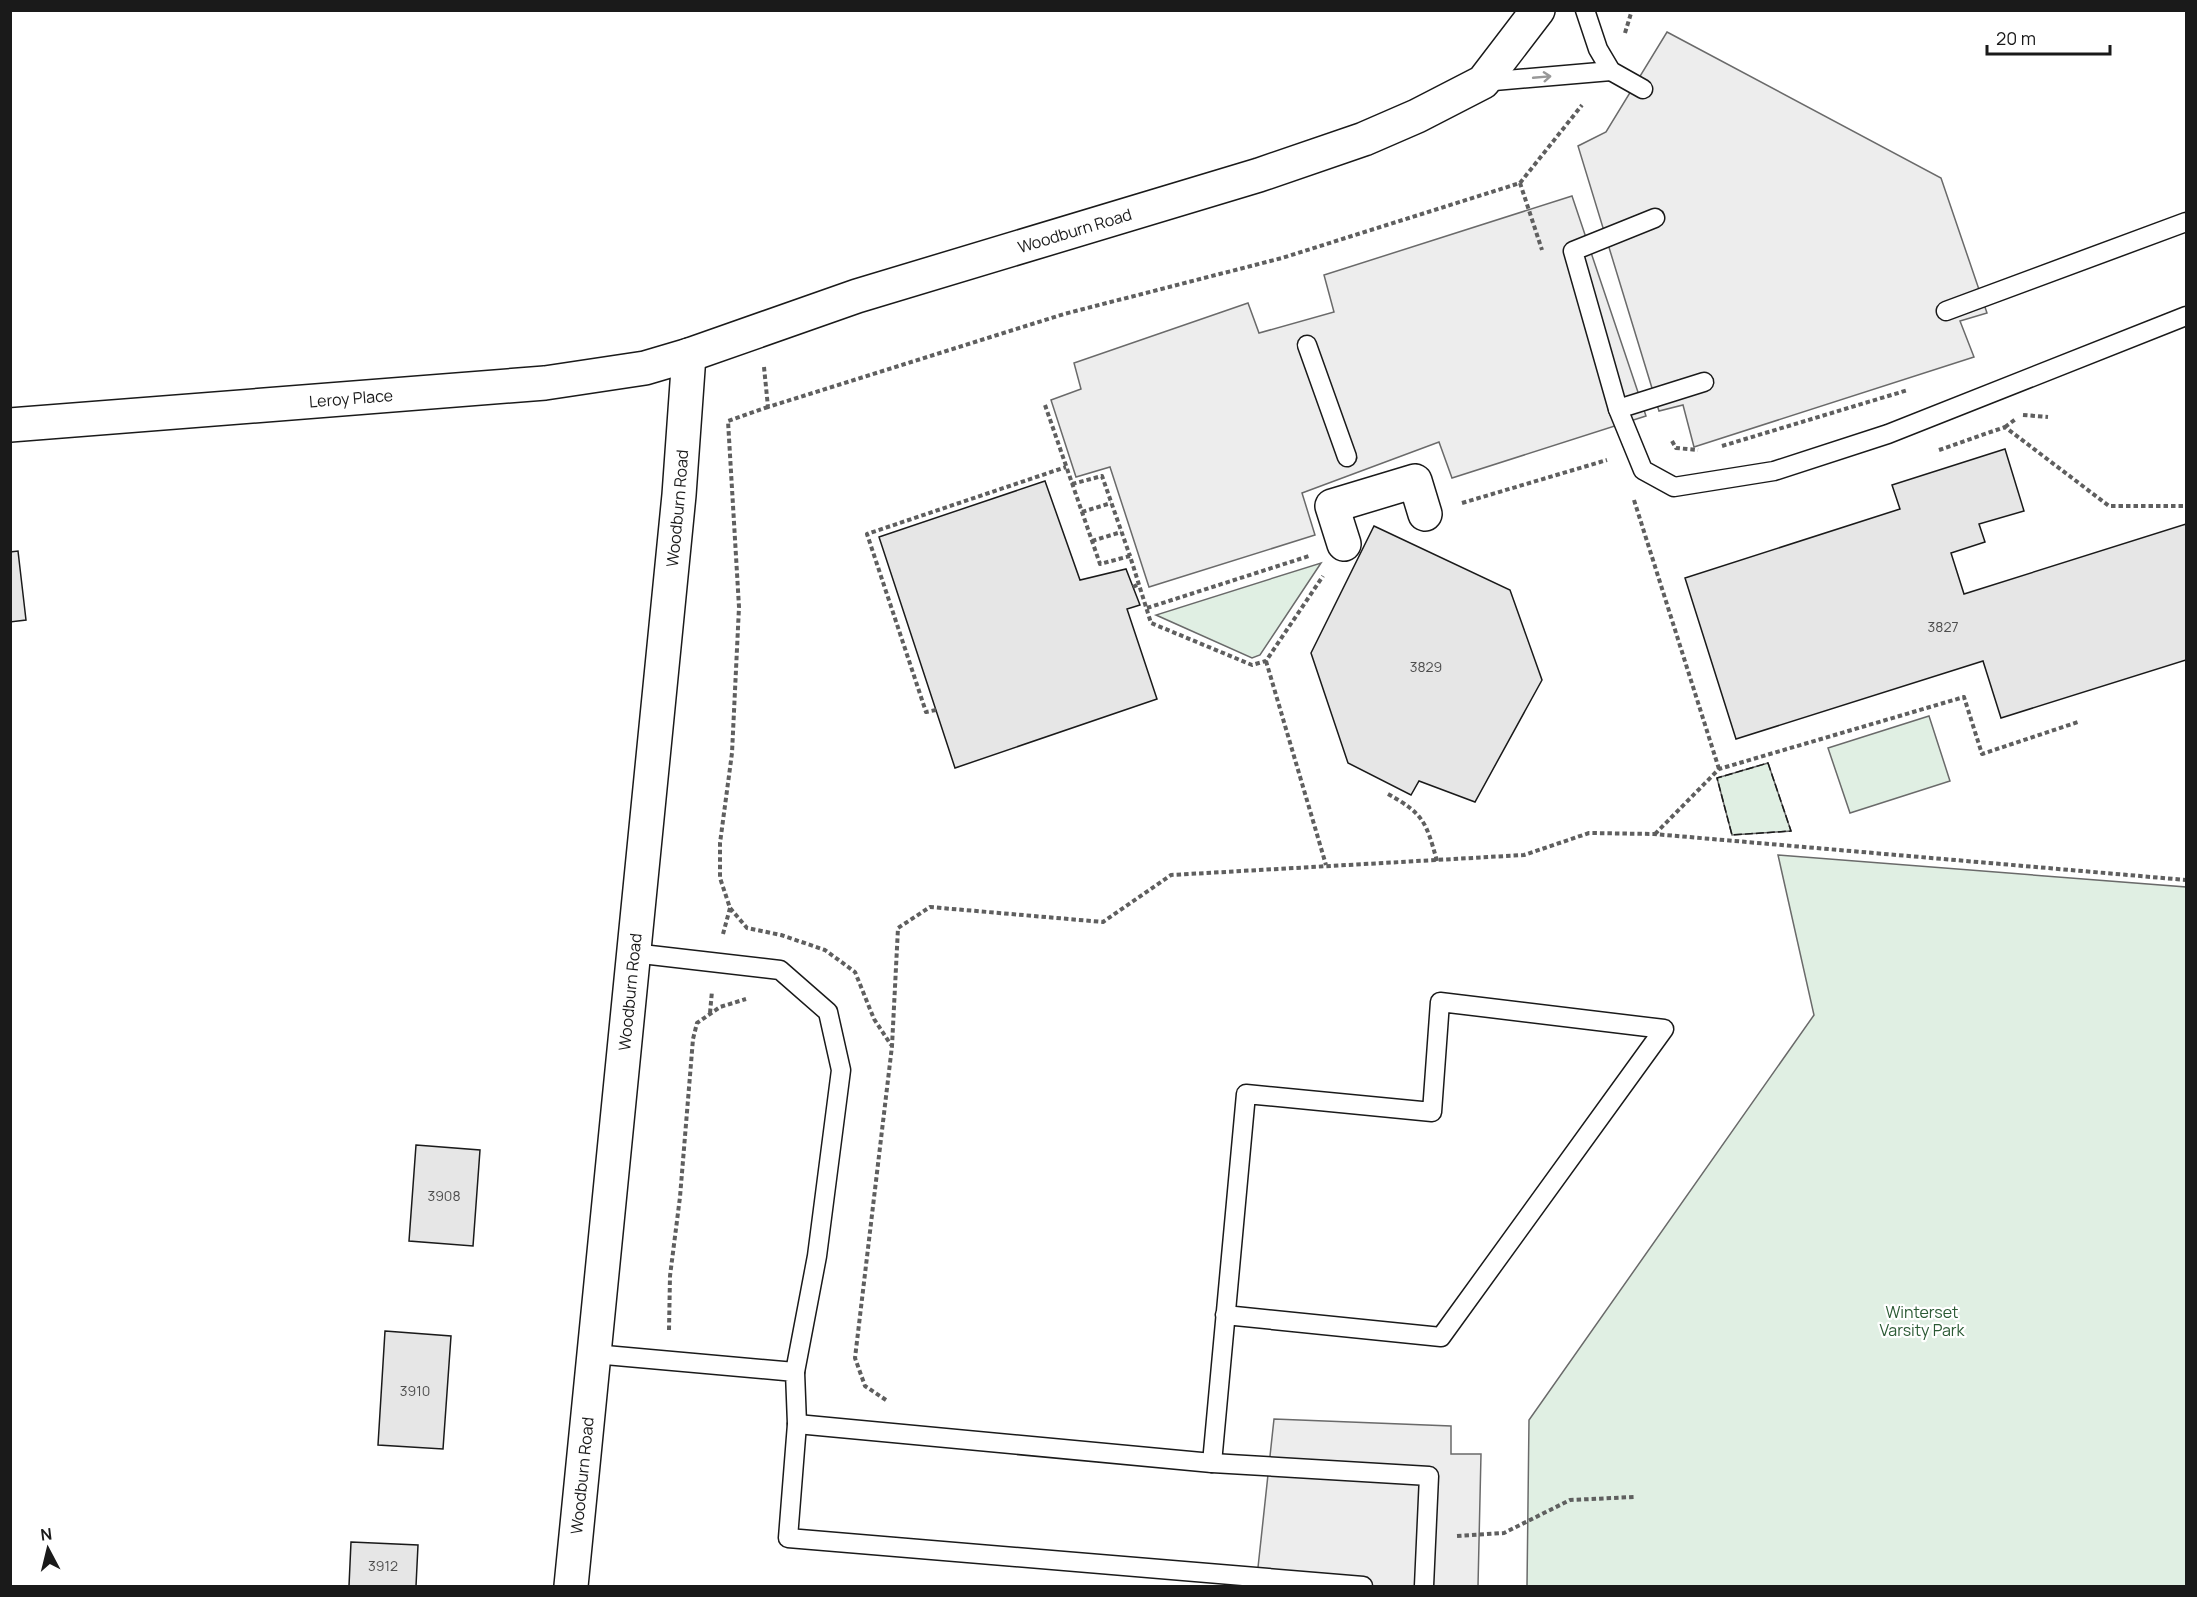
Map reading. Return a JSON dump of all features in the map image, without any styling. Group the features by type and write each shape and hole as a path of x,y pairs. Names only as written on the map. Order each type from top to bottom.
{"street":[{"name":"Woodburn Road","path":"572,1587 679,495 689,355 856,296 1365,139 1417,116 1483,82 1538,10"},
{"name":"Leroy Place","path":"10,425 545,383 645,368 689,355"},
{"path":"1344,544 1332,506 1414,480 1425,514"}],"lane":[{"path":"1585,10 1598,49 1611,70 1642,89"},
{"path":"1483,82 1611,70"},
{"path":"1655,218 1573,251 1618,409 1643,470 1674,487 1774,471 1888,434 2187,316"},
{"path":"1946,311 2187,222"},
{"path":"1307,345 1347,457"},
{"path":"1618,409 1704,382"},
{"path":"633,953 780,970 828,1012 841,1070 817,1256 795,1372 797,1424 788,1538 1363,1587"},
{"path":"1212,1462 1225,1315 1245,1094 1432,1112 1440,1002 1664,1029 1441,1337 1225,1315"},
{"path":"594,1354 795,1372"},
{"path":"797,1424 1212,1462 1429,1476 1424,1587"}],"path":[{"path":"892,1046 874,1019 855,972 825,950 781,935 747,928 730,908 720,878 720,843 732,753 739,607 729,421 1064,314 1282,258 1520,183 1611,70"},
{"path":"1520,183 1545,261"},
{"path":"764,357 768,407"},
{"path":"1714,448 1877,400"},
{"path":"1045,405 1100,564 1130,556"},
{"path":"1931,452 2005,427 2021,415 2048,417"},
{"path":"2005,427 2109,506 2187,506"},
{"path":"1672,441 1676,448 1704,451"},
{"path":"1425,514 1606,460 1613,468"},
{"path":"936,710 926,712 867,534 1066,467"},
{"path":"1072,484 1101,476 1151,623 1252,665 1266,662 1344,544"},
{"path":"1633,495 1719,769"},
{"path":"1082,512 1111,503"},
{"path":"1092,542 1121,532"},
{"path":"1147,608 1344,544"},
{"path":"1133,586 1139,584"},
{"path":"1266,662 1326,865"},
{"path":"1654,834 1719,769 1964,697 1982,754 2078,722"},
{"path":"1388,794 1414,809 1428,829 1437,861"},
{"path":"892,1404 865,1386 855,1358 892,1046 898,928 930,907 1103,922 1171,875 1524,855 1589,833 1654,834 2187,880"},
{"path":"669,1361 670,1276 680,1197 693,1039 697,1023 720,1006 744,999 754,999"},
{"path":"1426,1538 1504,1533 1570,1500 1634,1497"}],"green space":[{"path":"1321,563 1260,655 1252,658 1156,615"},
{"path":"1929,716 1950,781 1850,813 1828,748"},
{"path":"1768,763 1791,831 1732,835 1717,778"},
{"name":"Winterset Varsity Park","path":"1778,855 2186,887 2186,1586 1527,1586 1529,1420 1814,1015"}],"shaded area":[{"path":"1667,32 1941,178 1987,313 1960,321 1974,357 1694,447 1683,405 1659,411 1578,146 1606,132"},
{"path":"1572,196 1646,416 1452,478 1439,442 1302,493 1315,535 1149,587 1110,467 1076,477 1051,400 1081,389 1074,363 1248,303 1259,333 1334,312 1324,275"},
{"path":"1274,1419 1451,1426 1451,1454 1481,1454 1478,1586 1256,1586"}],"building":[{"path":"2005,449 2024,511 1979,524 1985,542 1951,553 1964,594 2186,524 2186,660 2001,718 1983,661 1736,739 1685,578 1900,509 1892,485"},
{"path":"1045,481 1080,580 1126,569 1140,605 1127,609 1157,699 955,768 879,537"},
{"path":"1374,526 1510,590 1542,680 1475,802 1419,781 1411,795 1348,763 1311,653"},
{"path":"18,551 26,620 10,622 10,552"},
{"path":"416,1145 480,1150 473,1246 409,1241"},
{"path":"385,1331 451,1336 443,1449 378,1445"},
{"path":"351,1542 418,1545 416,1586 349,1586"}],"fence":[{"path":"1768,763 1791,831 1732,835 1717,778 1768,763"}]}
